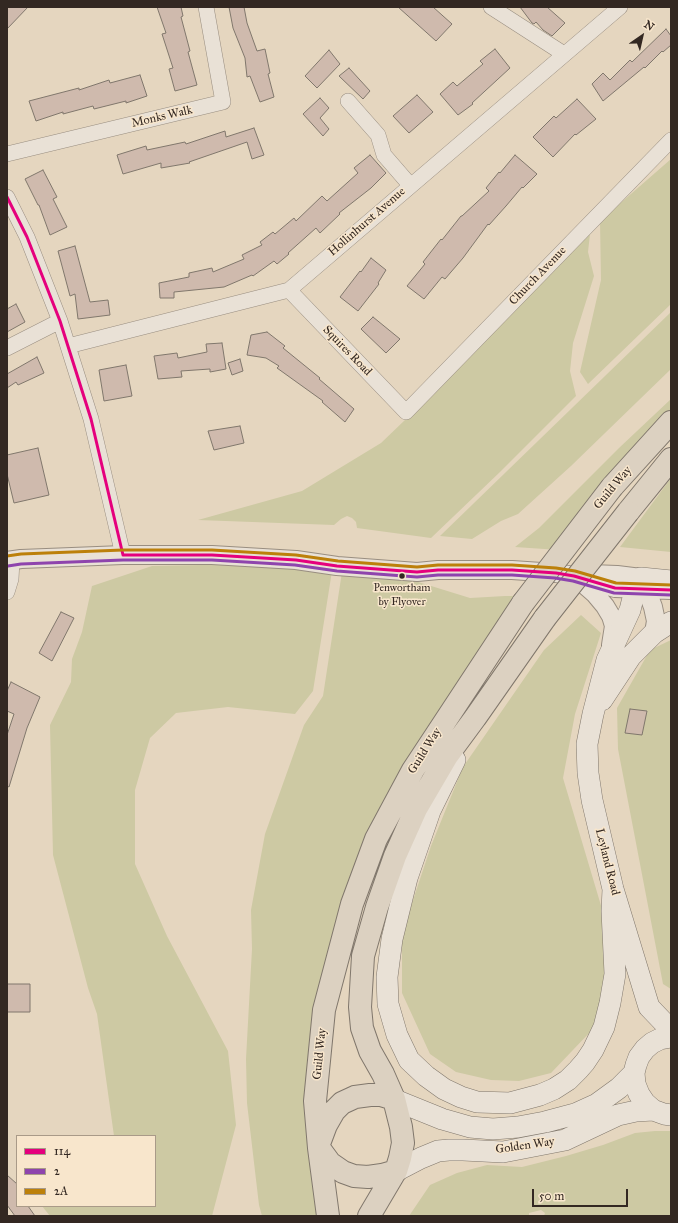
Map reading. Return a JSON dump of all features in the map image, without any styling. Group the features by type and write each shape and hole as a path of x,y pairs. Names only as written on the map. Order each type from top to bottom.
{"highway":[{"name":"Guild Way","path":"320,1145 315,1101 324,1010 352,904 376,840 413,770 523,603 612,487 671,422"},
{"name":"Guild Way","path":"394,1100 370,1051 362,1028 360,1007 363,956 377,907 395,856 416,809 448,756 545,618 671,459"},
{"path":"328,1216 320,1145 326,1125 334,1111 342,1103 355,1097 370,1095 381,1096 394,1100 401,1127 403,1143 396,1171 369,1216"},
{"path":"320,1145 330,1163 342,1172 354,1176 368,1177 396,1171"}],"main road":[{"path":"641,586 671,581"},
{"name":"Leyland Road","path":"641,586 607,660 586,744 592,800 613,889 649,1007 671,1030"},
{"name":"Leyland Road","path":"593,714 631,656 663,628"},
{"path":"475,718 430,811 407,878 392,939 387,977 388,1004 397,1035 409,1060 426,1076 444,1089 461,1097 477,1102 510,1103 540,1095 554,1089 568,1080 585,1062 593,1050 604,1027 610,1003 614,974 612,911 613,889"},
{"name":"Leyland Road","path":"637,1065 645,1035 649,1007"},
{"name":"Golden Way","path":"394,1100 442,1119 470,1127 493,1129 518,1127 545,1122 575,1114 597,1104 619,1088 637,1065 645,1049 660,1039 671,1037"},
{"path":"637,1065 635,1084 639,1094 645,1103 662,1112"},
{"name":"Golden Way","path":"396,1171 438,1151 456,1150 503,1152 565,1140 618,1115 636,1111 662,1112"}],"street":[{"name":"Monks Walk","path":"7,154 223,102 206,7"},
{"path":"491,7 564,54"},
{"name":"Hollinhurst Avenue","path":"68,346 289,290 620,7"},
{"path":"348,102 378,135 384,155 410,185"},
{"name":"Church Avenue","path":"406,412 671,140"},
{"path":"7,196 28,237 60,321 91,419 123,556"},
{"name":"Squires Road","path":"289,290 406,412"},
{"path":"7,348 60,321"},
{"path":"7,592 11,579 9,561 123,556 212,555 296,560 337,566 417,572 438,570 512,570 556,573 574,576 615,588 641,586 671,590"},
{"path":"574,576 595,594 605,606 614,622 613,636 607,660"},
{"path":"641,586 653,607 656,621 663,628"}],"shaded area":[{"path":"671,159 671,304 588,384 580,372 601,280 600,221"},
{"path":"591,225 588,252 594,276 573,343 570,371 576,396 431,538 357,528 356,522 347,516 334,525 198,520 302,491 381,443 405,420"},
{"path":"671,312 671,369 571,466 518,514 501,521 472,539 440,536"},
{"path":"671,399 671,410 559,550 515,547 539,528 619,448"},
{"path":"671,478 671,552 620,547"},
{"path":"251,564 332,571 313,691 295,714 228,707 176,713 150,738 135,790 135,864 167,936 228,1051 236,1125 212,1216 50,1216 43,1207 156,1207 156,1135 114,1135 97,1014 88,988 53,855 50,725 71,682 72,659 82,632 92,586 152,566"},
{"path":"342,572 415,581 470,598 521,596 439,714 326,970 320,1216 262,1216 259,1205 247,1103 246,1059 252,949 251,910 265,834 304,725 323,696"},
{"path":"581,615 601,633 575,714 563,778 605,919 607,978 593,1029 551,1073 519,1081 491,1080 456,1072 430,1054 402,993 402,933 431,846 463,767 544,650"},
{"path":"671,640 671,989 663,984 618,749 617,708 650,650"},
{"path":"671,1131 671,1216 544,1216 545,1213 541,1210 529,1213 529,1216 409,1216 430,1185 457,1173 487,1165 522,1167 603,1145 635,1133"}],"building":[{"path":"7,7 28,7 7,29"},
{"path":"157,7 181,7 183,16 181,17 190,51 188,52 197,85 175,91 169,69 173,68 162,34 166,33"},
{"path":"229,7 244,7 247,23 257,51 265,49 270,73 268,74 274,97 260,102 250,76 247,77 245,58 233,28"},
{"path":"398,7 433,7 452,24 436,41"},
{"path":"520,7 547,7 565,23 552,36 543,30 536,22 534,24 532,23"},
{"path":"666,29 671,36 671,45 663,52 662,51 645,68 644,67 603,101 592,84 603,73 610,80 630,60 632,62"},
{"path":"495,49 510,68 472,103 473,104 458,115 440,94 453,82 457,86 483,64 480,61"},
{"path":"329,50 340,64 317,88 305,76"},
{"path":"349,68 370,91 363,99 339,76"},
{"path":"140,75 147,96 126,103 126,101 94,109 93,106 63,114 63,112 36,121 29,101 79,88 79,90 109,80 110,83"},
{"path":"417,95 433,112 409,133 393,116"},
{"path":"320,98 329,108 320,118 329,129 323,136 303,114"},
{"path":"577,99 596,119 576,135 575,134 553,157 533,137 554,116 556,118"},
{"path":"254,128 264,155 252,159 247,142 189,162 190,163 161,168 161,163 123,174 117,155 146,146 147,150 185,142 186,144 225,131 226,137"},
{"path":"370,155 386,173 371,188 339,213 340,214 320,233 316,228 277,264 274,261 253,276 252,275 224,287 174,292 174,298 160,298 159,283 189,277 189,273 212,268 213,272 244,259 242,255 262,245 260,242 273,232 275,234 294,218 296,221 322,196 327,201 358,173 354,168"},
{"path":"515,155 537,174 523,188 522,187 489,225 488,224 463,258 445,279 442,277 424,299 407,286 425,264 423,262 441,239 442,240 461,216 489,191 486,188"},
{"path":"43,170 57,197 53,199 67,227 50,235 39,205 25,179"},
{"path":"75,246 90,302 108,300 110,315 78,319 75,294 70,296 58,251"},
{"path":"371,258 386,270 378,283 379,284 358,311 340,297"},
{"path":"16,304 25,322 7,332 7,309"},
{"path":"373,317 400,339 386,353 361,329"},
{"path":"267,332 285,346 283,348 320,378 319,379 354,409 345,422 322,402 323,401 277,368 279,366 266,358 247,355 251,335"},
{"path":"222,343 226,369 210,372 210,369 181,371 182,377 158,379 154,356 177,353 178,358 207,352 206,344"},
{"path":"37,357 44,373 18,385 16,382 7,388 7,374"},
{"path":"240,359 243,371 232,375 228,363"},
{"path":"126,365 132,396 104,401 99,370"},
{"path":"240,426 244,443 214,450 208,431"},
{"path":"38,448 49,495 14,503 7,474 7,455"},
{"path":"61,612 74,618 52,661 39,653"},
{"path":"11,682 40,697 27,728 9,787 7,786 7,735 14,714 7,711 7,691"},
{"path":"630,709 647,711 642,735 625,733"},
{"path":"7,984 30,984 30,1012 7,1012"},
{"path":"7,1175 16,1183 16,1207 29,1207 35,1216 15,1216 7,1205"}],"transit line":[{"name":"114","path":"7,197 27,237 60,321 91,419 123,555"},
{"name":"2A","path":"7,556 21,554 123,550 212,550 296,555 338,561 417,567 438,565 512,565 556,568 575,571 616,583 671,585"},
{"name":"114","path":"123,555 212,555 296,560 337,566 417,572 438,570 512,570 556,573 574,576 615,588 671,590"},
{"name":"2","path":"8,566 21,564 123,560 212,560 295,565 337,571 417,577 438,575 512,575 555,578 573,581 614,593 671,595"}],"place":[{"name":"Penwortham by Flyover","path":"402,576"}]}
